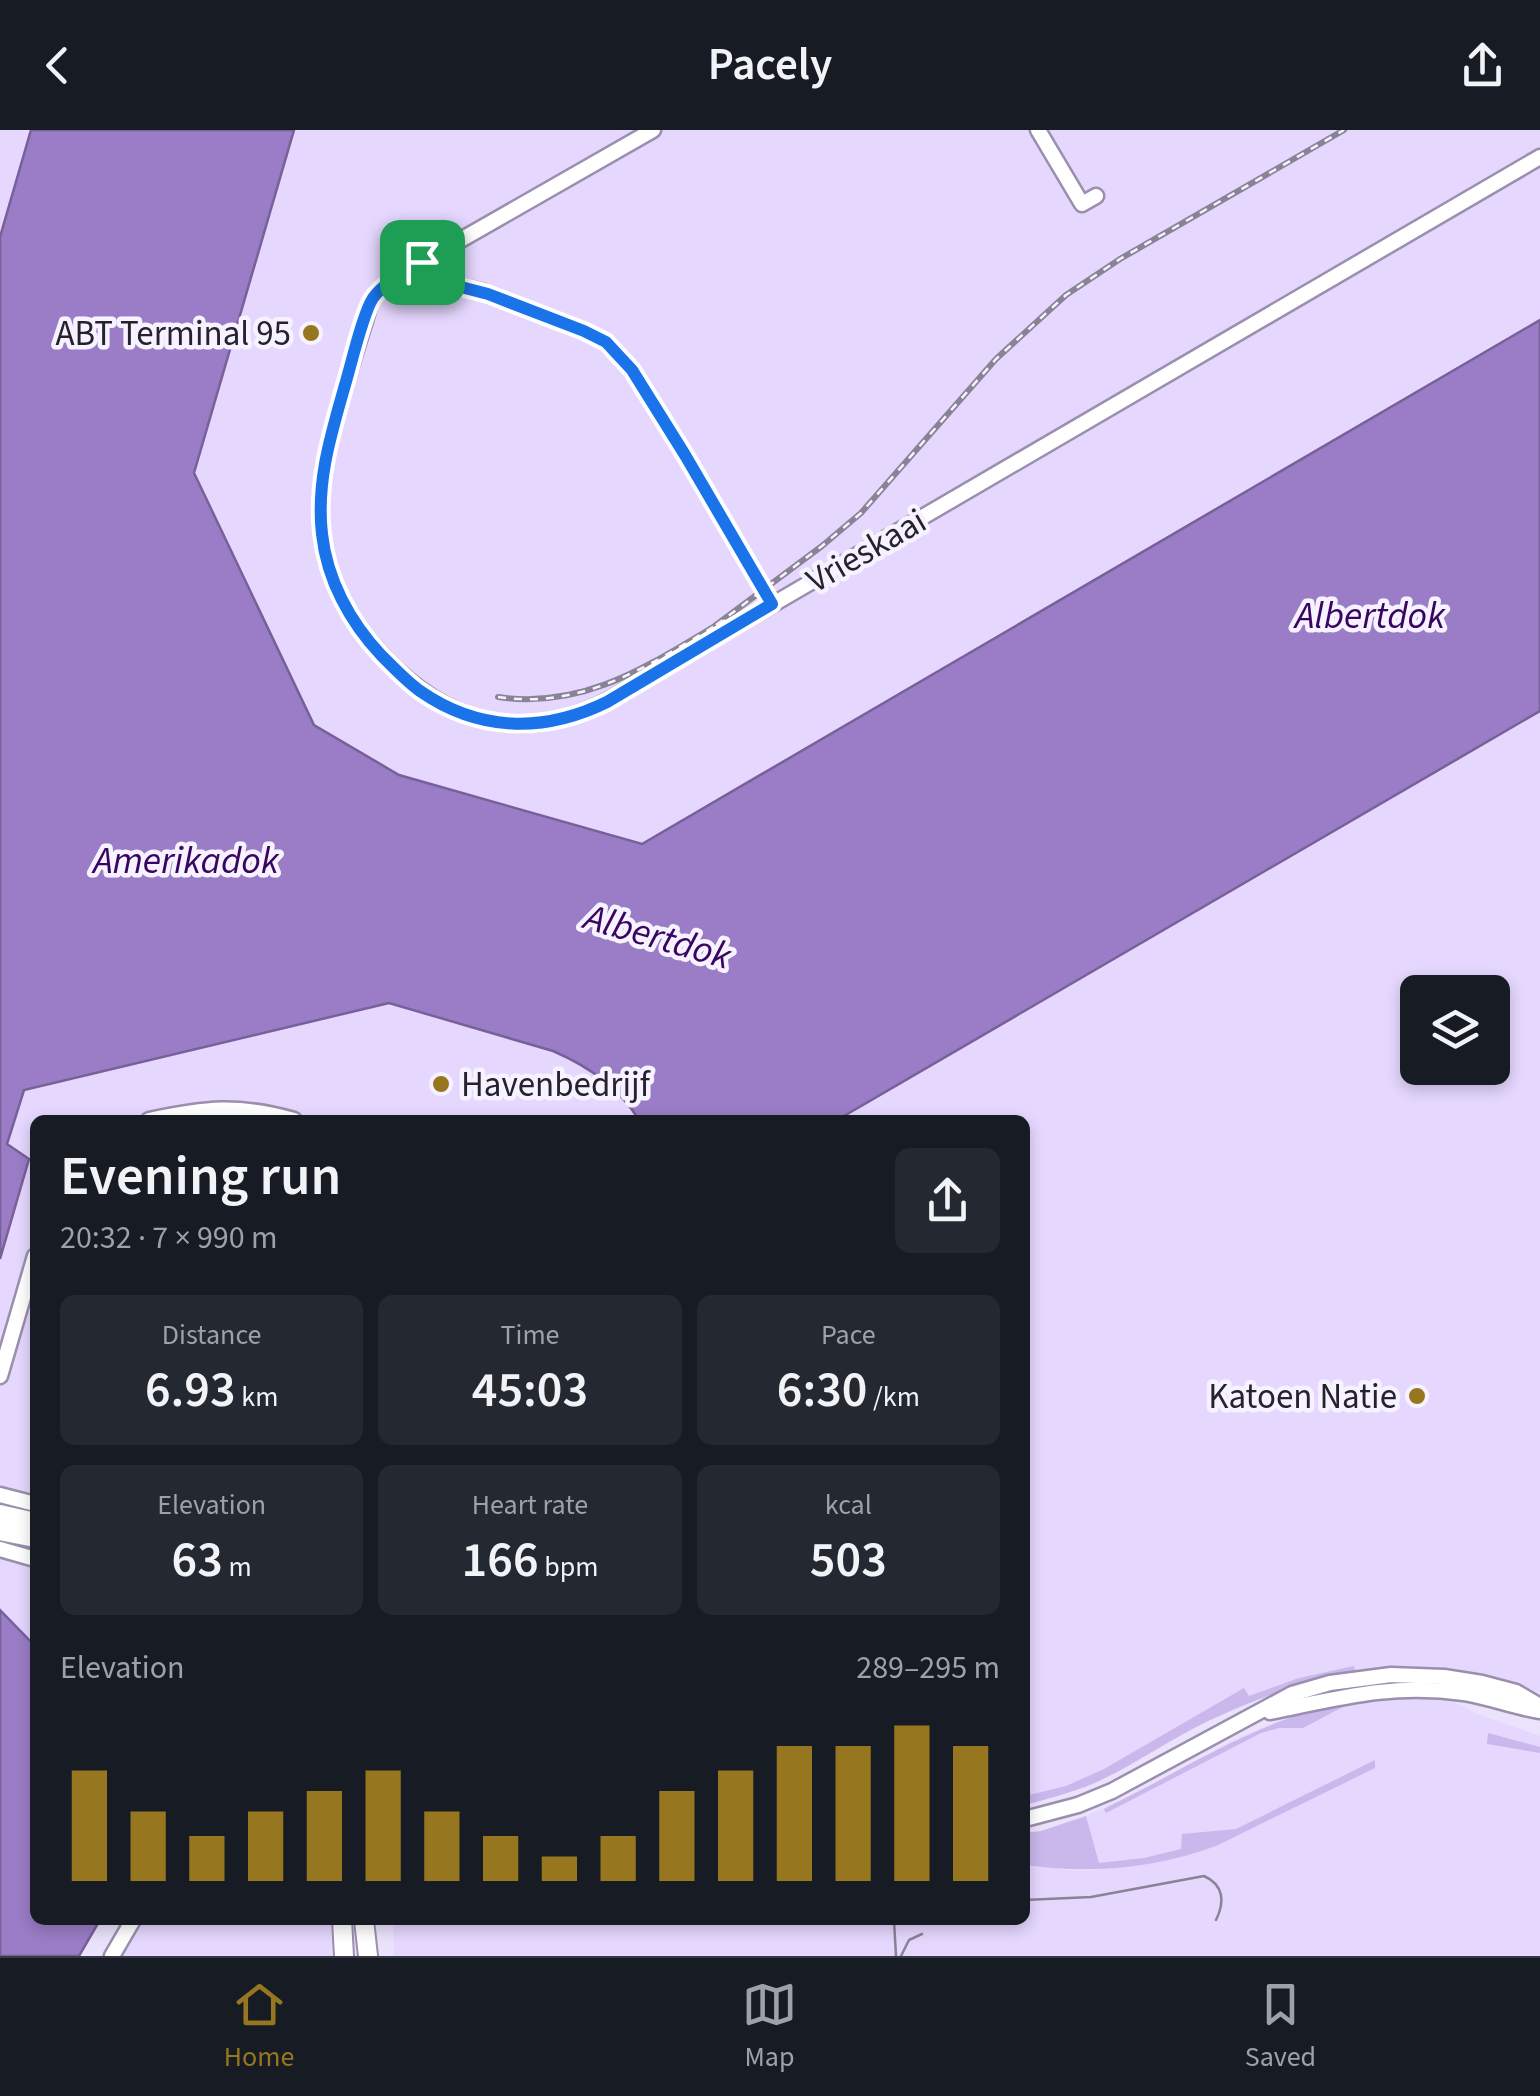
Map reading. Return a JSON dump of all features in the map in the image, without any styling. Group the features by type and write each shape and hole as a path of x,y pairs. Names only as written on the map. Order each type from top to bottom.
{"main road":[{"path":"0,1514 30,1521"},
{"path":"0,1531 30,1537"},
{"path":"342,1925 344,1956"},
{"path":"365,1925 368,1956"}],"street":[{"path":"654,130 422,262 434,280 488,294 606,342 632,370 772,604"},
{"path":"1038,130 1082,204 1096,196"},
{"name":"Vrieskaai","path":"422,262 394,278 372,300 361,332 322,469 320,507 328,567 355,624 417,689 470,716 524,724 567,718 607,702 1540,157"},
{"path":"192,1115 239,1108 277,1115"},
{"path":"0,1376 30,1273"},
{"path":"0,1494 30,1503"},
{"path":"0,1549 30,1557"},
{"path":"1030,1818 1112,1791 1292,1694 1316,1686 1404,1674 1444,1676 1516,1692 1540,1709"},
{"path":"112,1956 130,1925"}],"shaded area":[{"path":"0,130 31,130 0,237"},
{"path":"294,130 1540,130 1540,320 642,844 398,775 314,725 193,473"},
{"path":"1540,711 1540,1693 1511,1682 1457,1673 1355,1671 1281,1690 1206,1722 1087,1786 1030,1803 1030,1115 846,1115"},
{"path":"389,1003 573,1060 610,1084 636,1115 30,1115 30,1494 0,1485 0,1259 29,1160 7,1145 24,1090"},
{"path":"0,1539 30,1545 30,1694 0,1664"},
{"path":"1354,1666 1355,1671 1244,1705 1101,1780 1030,1804 1030,1795 1066,1786 1104,1769 1244,1688 1249,1696 1299,1678"},
{"path":"1399,1695 1448,1699 1477,1714 1540,1736 1540,1956 394,1956 393,1925 1030,1925 1030,1866 1100,1870 1086,1816 1232,1741 1282,1719 1328,1705"},
{"path":"1356,1700 1303,1728 1261,1733 1106,1813 1104,1809 1256,1731"},
{"path":"1488,1733 1540,1747 1540,1753 1487,1744"},
{"path":"1375,1760 1375,1768 1192,1854 1122,1868 1030,1865 1030,1832 1086,1816 1099,1863 1181,1849 1182,1834 1236,1829"},
{"path":"135,1925 331,1925 332,1956 117,1956"}],"water":[{"path":"31,130 294,130 194,473 314,725 399,775 642,844 1540,320 1540,711 846,1115 636,1115 612,1088 553,1051 389,1003 24,1090 7,1144 29,1159 0,1259 0,237"},
{"path":"0,1610 30,1641 30,1925 97,1925 79,1956 0,1956"}],"tram line":[{"path":"1030,1900 1091,1897 1204,1876 1216,1884 1221,1895 1216,1920"},
{"path":"894,1925 896,1956"},
{"path":"901,1956 909,1940 922,1934"}],"railway":[{"path":"716,625 861,513 996,359 1066,295 1120,259 1344,130"},
{"path":"498,697 530,699 590,690 645,667 725,620"}],"place":[{"name":"ABT Terminal 95","path":"311,333"},
{"name":"Havenbedrijf","path":"441,1084"},
{"name":"Katoen Natie","path":"1417,1396"}],"route":[{"path":"422,262 434,280 488,294 606,342 632,370 772,604 607,702 553,721 524,724 470,716 417,689 391,664 355,624 328,567 320,507 322,469 372,300 394,278 422,262"}],"water label":[{"name":"Albertdok","path":"1370,615"},
{"name":"Amerikadok","path":"186,860"},
{"name":"Albertdok","path":"658,936"}]}
